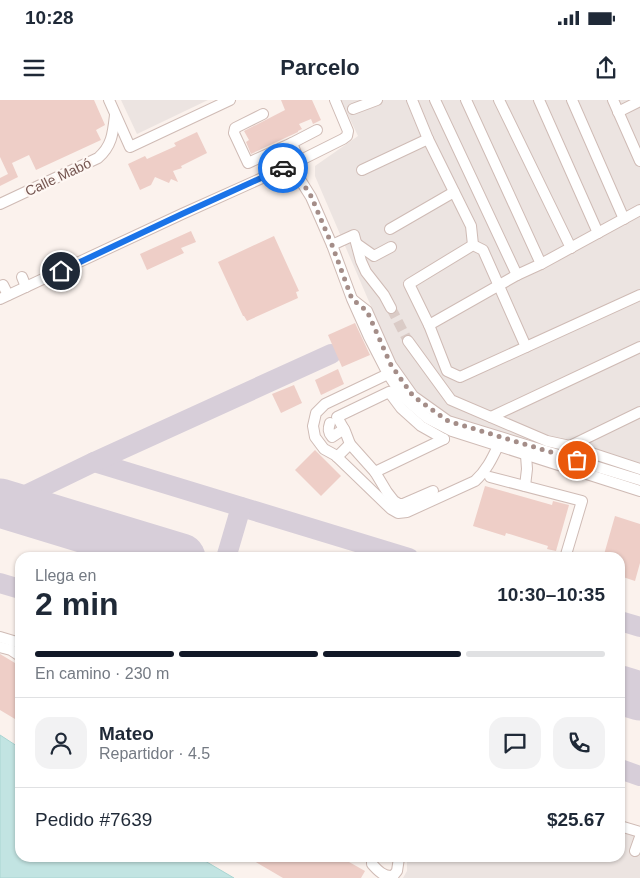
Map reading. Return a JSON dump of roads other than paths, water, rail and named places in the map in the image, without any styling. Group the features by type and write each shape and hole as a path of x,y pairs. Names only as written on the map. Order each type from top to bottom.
{"street":[{"path":"109,100 130,147 230,100"},
{"path":"3,285 4,297 343,139 347,136 348,131 335,100"},
{"path":"353,109 377,100"},
{"path":"412,100 428,139 471,226 474,245"},
{"path":"435,100 517,275"},
{"path":"466,100 541,264"},
{"path":"500,100 571,248"},
{"path":"540,100 598,233"},
{"path":"572,100 624,219"},
{"path":"613,100 640,161"},
{"path":"618,112 640,101"},
{"name":"Calle Mabó","path":"0,204 105,153 113,133 116,114"},
{"path":"263,114 236,128 234,133 248,163 317,130"},
{"path":"362,170 428,139"},
{"path":"292,143 295,163 332,245 352,299 388,374 403,397 427,418 452,431 640,491"},
{"path":"390,229 454,192"},
{"path":"429,325 517,275 640,210"},
{"path":"332,245 354,236 366,272 384,295 391,308"},
{"path":"357,244 374,256 392,247"},
{"path":"474,245 483,250 526,347"},
{"path":"474,245 409,284 429,325 447,371 460,377 640,295"},
{"path":"22,277 26,287"},
{"path":"352,299 367,311 391,365 413,396 448,421 640,480"},
{"path":"408,341 450,400 547,441 570,446 638,467"},
{"path":"491,417 640,347"},
{"path":"388,374 325,404 316,413 314,426 315,437 324,449 337,457 391,510 398,513 407,512 475,481 489,465 498,446"},
{"path":"375,472 444,438 420,426 401,408 389,392 337,416 350,444 375,472 386,492 394,501 403,504 432,491"},
{"path":"570,446 640,412"},
{"path":"330,423 328,429 332,437 344,429"},
{"path":"337,457 350,444"},
{"path":"525,486 526,455"},
{"path":"490,477 582,502 567,552"},
{"path":"0,637 15,642"},
{"path":"0,647 15,653"},
{"path":"625,828 640,832"},
{"path":"635,851 640,837"},
{"path":"372,862 382,876 393,876 397,871 398,862"}],"water":[{"path":"0,735 15,745 15,862 207,862 234,878 0,878"}],"tunnel":[{"path":"391,308 408,341"}]}
